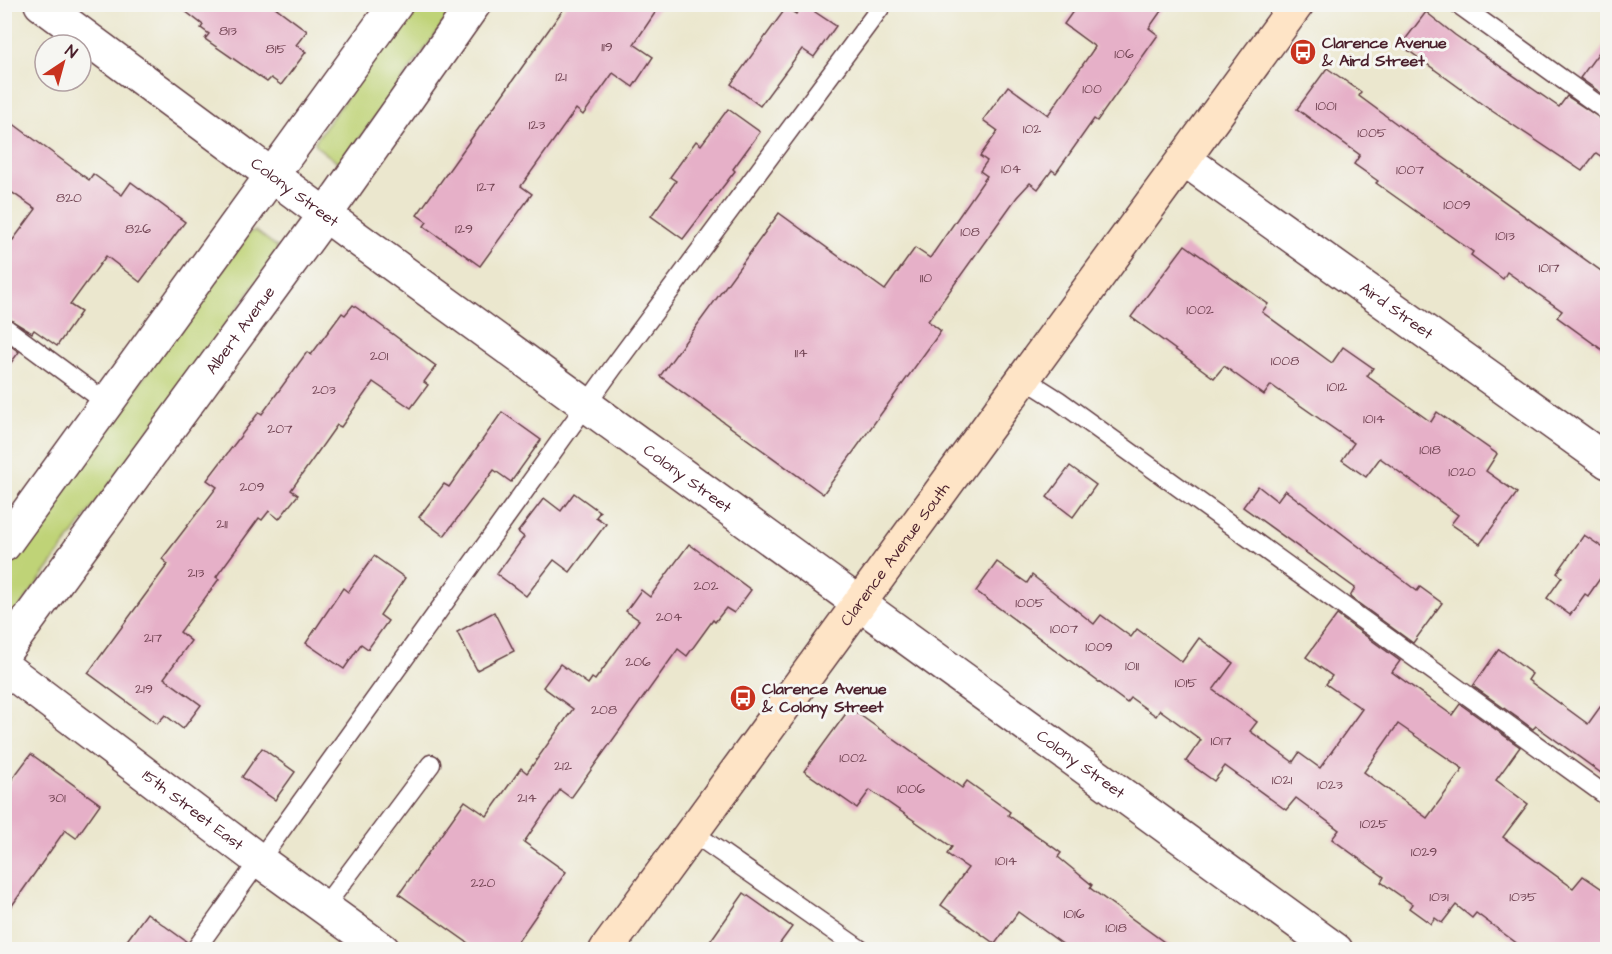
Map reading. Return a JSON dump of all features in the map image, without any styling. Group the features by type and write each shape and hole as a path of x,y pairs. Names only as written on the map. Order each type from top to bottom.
{"main road":[{"name":"Clarence Avenue South","path":"606,950 860,606 1297,4"}],"street":[{"name":"Colony Street","path":"41,4 325,215 588,404 860,606 1336,950"},
{"path":"4,545 396,4"},
{"name":"Albert Avenue","path":"4,653 325,215 474,4"},
{"name":"Aird Street","path":"1184,159 1608,462"},
{"name":"15th Street East","path":"4,668 260,861 383,950"}],"lane":[{"path":"195,950 588,404 883,4"},
{"path":"1458,4 1608,112"},
{"path":"4,327 107,403"},
{"path":"1024,380 1058,400 1608,796"},
{"path":"324,907 431,764"},
{"path":"692,832 861,950"}],"green space":[{"path":"414,5 457,5 344,160 337,162 316,146 315,141"},
{"path":"256,231 277,247 278,253 15,614 10,615 5,611 5,568 250,232"}],"building":[{"path":"176,4 271,4 307,31 296,45 306,52 281,85 271,78 267,82 205,39 209,34 201,28 203,25"},
{"path":"567,4 661,4 634,44 653,57 633,87 613,73 583,115 576,109 521,186 532,194 480,266 424,226 427,222 417,215"},
{"path":"803,4 836,26 814,57 802,49 760,106 731,84 786,8 796,14"},
{"path":"1078,4 1166,4 1149,28 1158,35 1097,121 1094,119 1056,173 1052,170 1038,189 1030,183 1017,197 928,321 941,331 823,494 660,376 779,213 885,290 915,248 930,258 987,176 980,171 987,161 980,156 998,131 983,120 1008,86 1048,115 1095,47 1064,24"},
{"path":"1426,12 1455,35 1559,107 1567,96 1608,123 1608,161 1596,153 1582,171 1486,107 1401,45"},
{"path":"1608,40 1608,98 1580,78"},
{"path":"1327,68 1361,92 1359,96 1608,276 1608,354 1557,317 1562,311 1507,272 1503,279 1471,255 1473,252 1376,183 1378,181 1354,164 1360,155 1297,109"},
{"path":"728,109 760,132 733,169 735,171 683,239 651,216 676,181 670,177 696,141 701,145"},
{"path":"4,117 89,180 93,174 122,195 131,182 185,222 140,282 106,256 70,305 81,312 57,346 34,330 32,333 4,316 4,252 36,209 4,187"},
{"path":"1185,245 1268,304 1262,312 1332,363 1343,347 1373,368 1367,376 1431,422 1437,412 1497,454 1486,471 1517,493 1480,544 1451,524 1458,515 1380,458 1366,477 1342,460 1354,443 1271,385 1264,395 1224,366 1214,378 1131,317"},
{"path":"353,305 436,366 424,382 428,385 411,408 373,382 341,427 337,425 291,490 298,495 279,519 269,511 262,520 259,518 216,577 219,579 180,632 191,641 164,678 201,705 183,729 165,715 157,724 88,673 168,564 162,559 217,487 207,480 259,412 262,414 307,352 311,355 342,313 345,315"},
{"path":"4,341 19,352 4,372"},
{"path":"502,412 541,440 511,482 494,470 444,536 419,517 444,484 449,487"},
{"path":"1070,466 1096,485 1073,517 1047,497"},
{"path":"1258,486 1277,501 1285,490 1417,591 1420,587 1442,603 1413,643 1350,597 1355,588 1243,507"},
{"path":"574,493 600,512 596,517 606,524 570,572 554,560 526,596 497,574 524,537 518,532 544,498 561,511"},
{"path":"1584,535 1608,551 1608,567 1588,596 1585,594 1570,615 1547,598 1562,577 1557,573"},
{"path":"689,544 751,590 734,613 726,608 715,622 713,620 687,656 678,649 571,798 560,790 524,842 566,872 512,950 478,950 399,894 465,801 487,816 521,768 527,773 573,709 543,687 560,664 588,684 592,678 595,680 639,620 626,611 641,590 650,597"},
{"path":"374,556 405,578 380,615 388,621 368,649 361,644 344,669 306,643 343,588 348,592"},
{"path":"997,562 1027,583 1032,575 1094,624 1101,615 1131,637 1137,629 1182,662 1199,638 1233,663 1213,690 1257,722 1250,731 1293,762 1299,753 1320,768 1362,709 1326,684 1332,676 1306,657 1337,615 1400,661 1392,672 1452,715 1460,704 1520,747 1496,780 1528,804 1503,837 1573,888 1583,876 1608,893 1608,950 1526,950 1476,913 1472,918 1456,905 1442,923 1435,918 1431,924 1409,908 1412,904 1381,882 1384,877 1332,839 1339,830 1296,798 1286,810 1225,766 1214,781 1186,761 1201,740 1160,710 1156,716 1131,698 1127,703 976,591","holes":["1398,724 1463,769 1427,818 1364,772"]},
{"path":"494,612 514,651 477,670 457,632"},
{"path":"1499,649 1532,674 1528,680 1588,724 1608,696 1608,778 1536,726 1533,729 1473,686"},
{"path":"850,708 962,788 967,781 1010,812 1008,815 1061,853 1058,857 1092,885 1090,888 1175,950 1071,950 1018,912 995,944 941,905 968,868 947,854 952,847 870,790 857,808 804,771"},
{"path":"262,748 295,772 275,800 242,777"},
{"path":"31,754 100,804 76,838 65,830 4,917 4,790"},
{"path":"744,893 792,927 775,950 704,950"},
{"path":"147,913 187,942 184,950 120,950"}],"place":[{"name":"Clarence Avenue & Aird Street","path":"1303,52"},
{"name":"Clarence Avenue & Colony Street","path":"743,698"}]}
